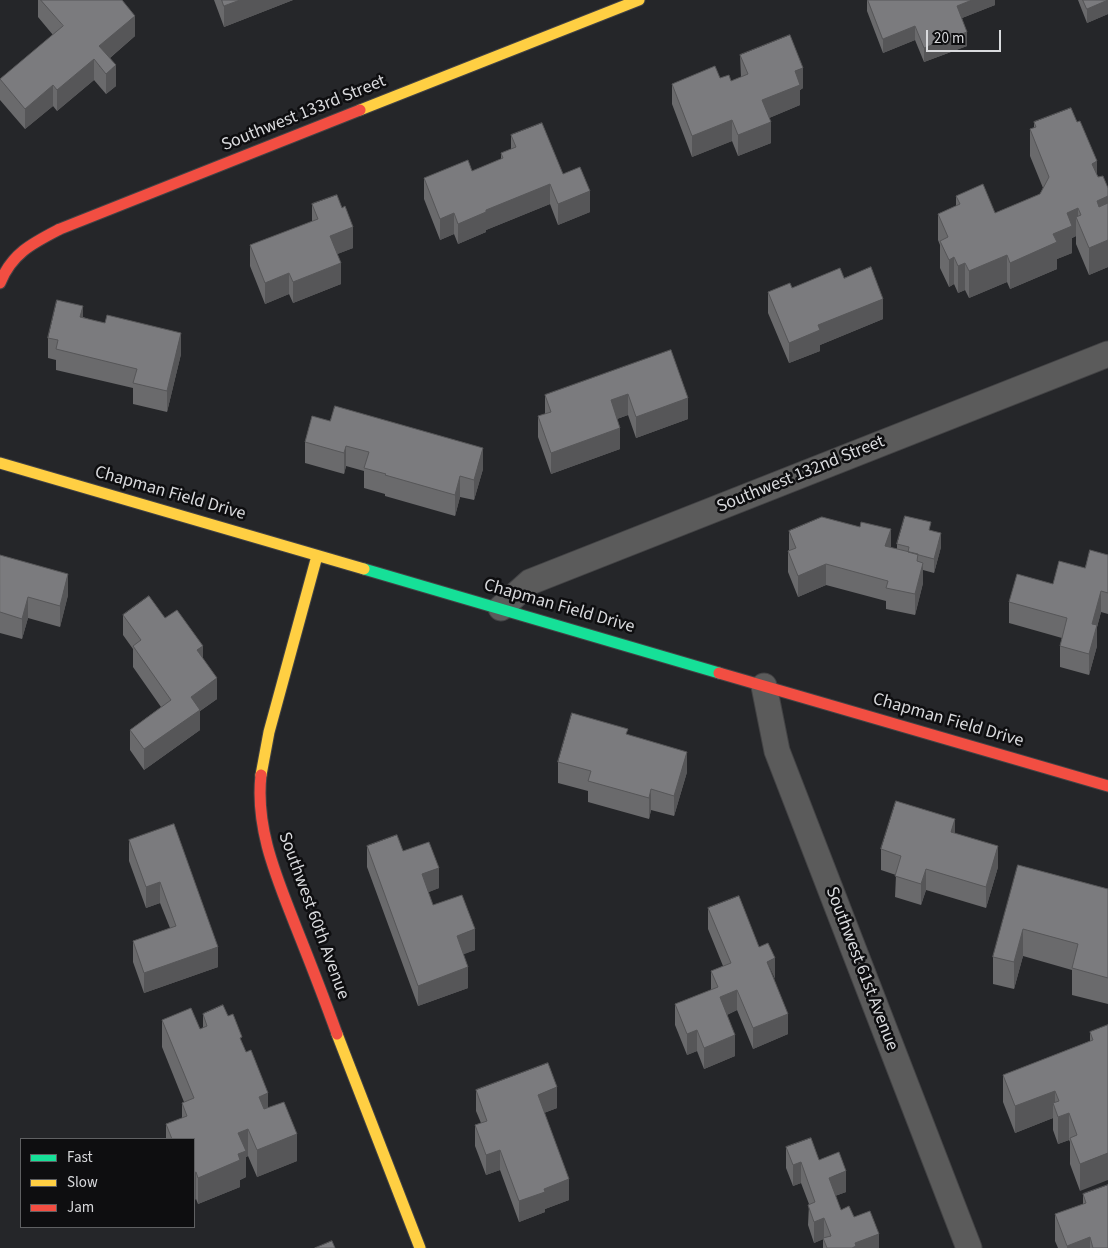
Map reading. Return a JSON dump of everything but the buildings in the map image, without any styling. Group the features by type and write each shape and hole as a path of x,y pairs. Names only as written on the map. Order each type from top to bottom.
{"street":[{"name":"Southwest 133rd Street","path":"0,283 11,262 24,249 60,229 639,0"},
{"name":"Southwest 132nd Street","path":"501,608 530,582 1108,354"},
{"name":"Chapman Field Drive","path":"0,462 1108,786"},
{"name":"Southwest 60th Avenue","path":"318,556 268,739 260,786 264,836 284,895 420,1248"},
{"name":"Southwest 61st Avenue","path":"764,686 777,752 969,1248"}],"traffic: fast":[{"path":"364,569 719,673"}],"traffic: slow":[{"path":"360,110 639,0"},
{"path":"0,463 364,569"},
{"path":"261,775 269,732 317,556"},
{"path":"337,1034 420,1248"}],"traffic: jam":[{"path":"0,283 17,256 32,244 60,229 360,110"},
{"path":"719,673 1108,786"},
{"path":"261,775 261,815 269,853 337,1034"}]}
